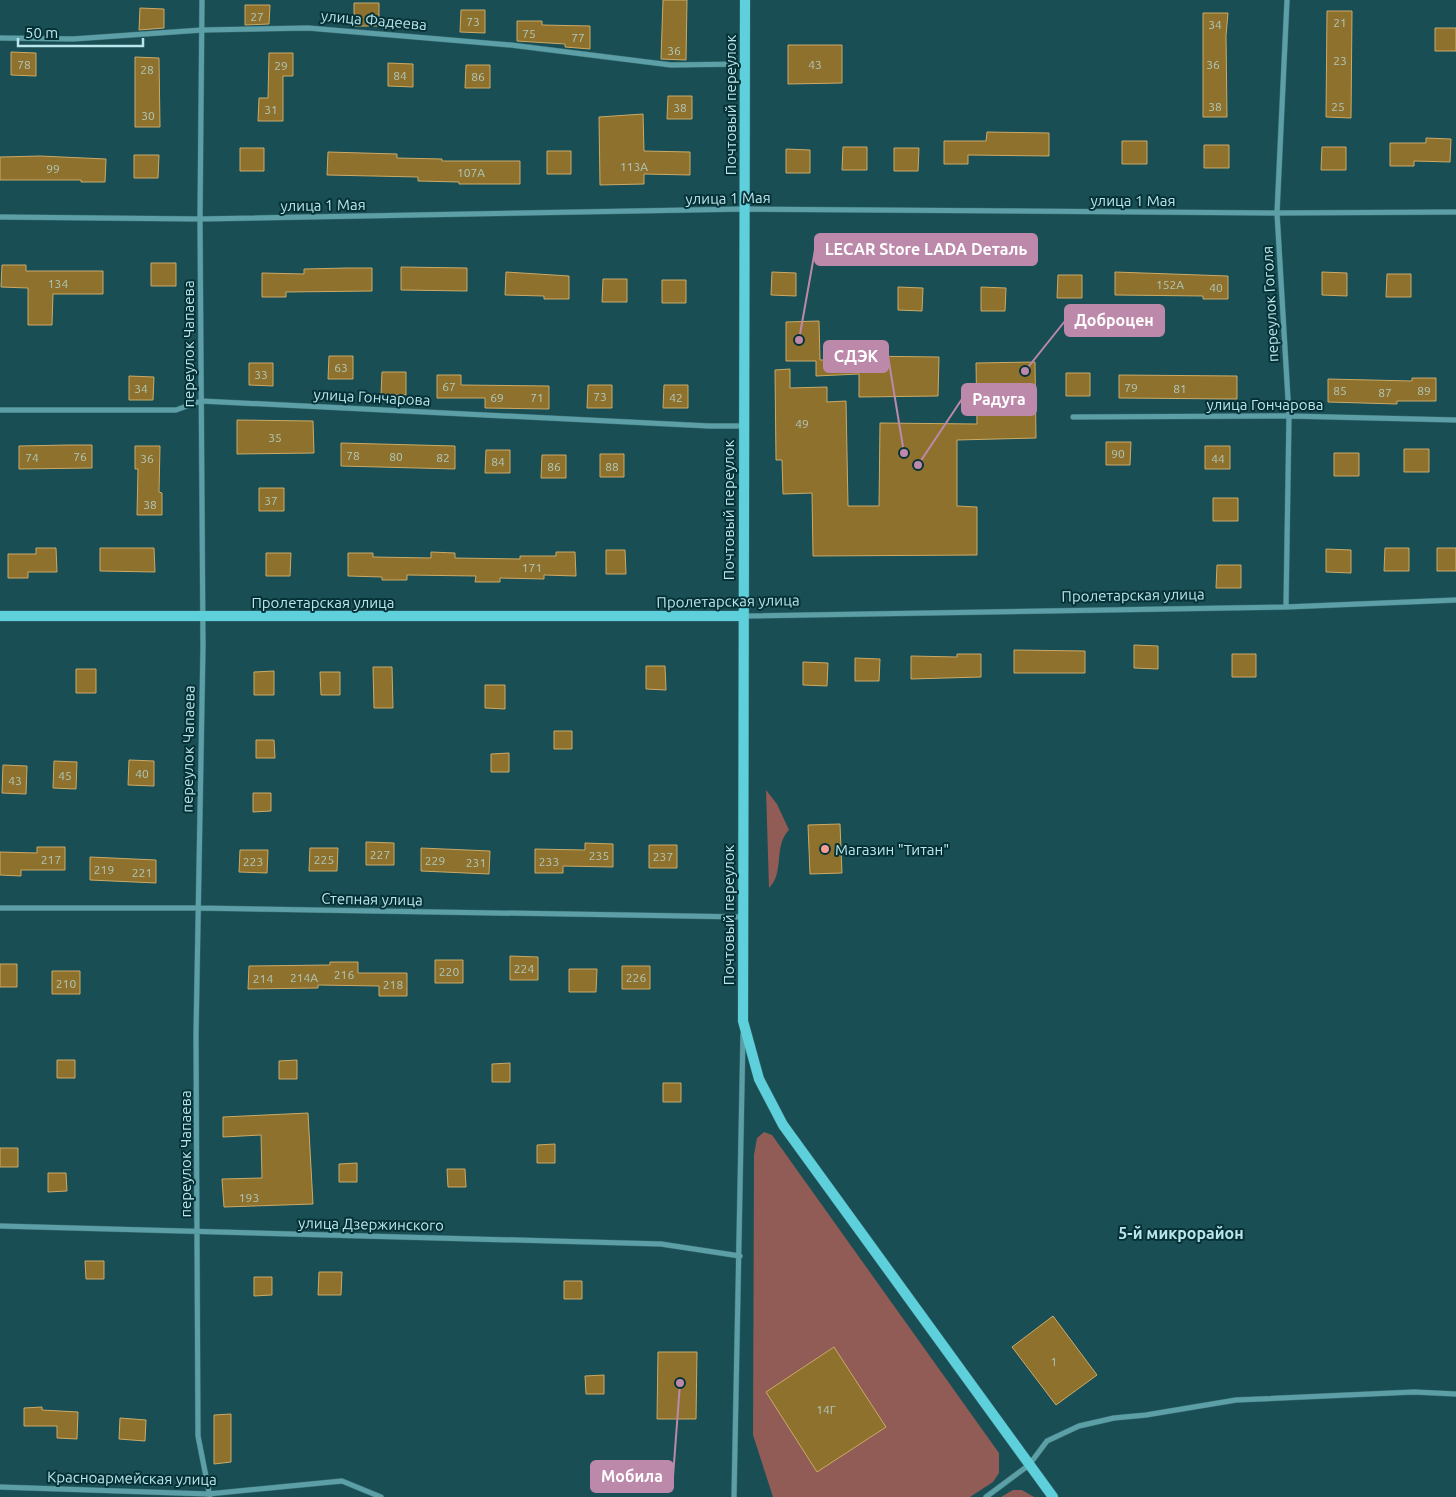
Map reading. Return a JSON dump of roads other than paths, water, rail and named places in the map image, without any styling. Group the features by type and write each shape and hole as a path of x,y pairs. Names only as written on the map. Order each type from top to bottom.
{"main road":[{"name":"Почтовый переулок","path":"746,0 743,1021 760,1079 783,1125 1053,1497"},
{"name":"Пролетарская улица","path":"0,616 743,616"}],"street":[{"name":"переулок Чапаева","path":"202,0 200,219 202,617 197,908 198,1436 209,1496"},
{"name":"переулок Гоголя","path":"1286,607 1289,416 1277,214 1287,0"},
{"name":"улица Фадеева","path":"0,38 73,39 202,30 308,28 511,45 671,65 745,64"},
{"name":"улица 1 Мая","path":"0,217 200,219 745,209 1277,214 1456,212"},
{"name":"улица Гончарова","path":"0,410 176,410 201,401 709,426 744,426"},
{"name":"улица Гончарова","path":"1073,417 1289,416 1456,420"},
{"name":"Пролетарская улица","path":"743,616 1286,607 1456,600"},
{"name":"Степная улица","path":"0,908 197,908 744,917"},
{"path":"734,1497 743,1021"},
{"name":"улица Дзержинского","path":"0,1226 661,1244 740,1256"},
{"path":"986,1497 1029,1465 1047,1441 1078,1426 1114,1418 1146,1415 1236,1400 1414,1392 1456,1394"},
{"name":"Красноармейская улица","path":"0,1486 209,1496 342,1481 381,1497"}],"place":[{"name":"LECAR Store LADA Dеталь","path":"799,340"},
{"name":"Доброцен","path":"1025,371"},
{"name":"СДЭК","path":"904,453"},
{"name":"Радуга","path":"918,465"},
{"name":"Магазин \"Титан\"","path":"825,849"},
{"name":"Мобила","path":"680,1383"}],"district":[{"name":"5-й микрорайон","path":"1181,1233"}]}
